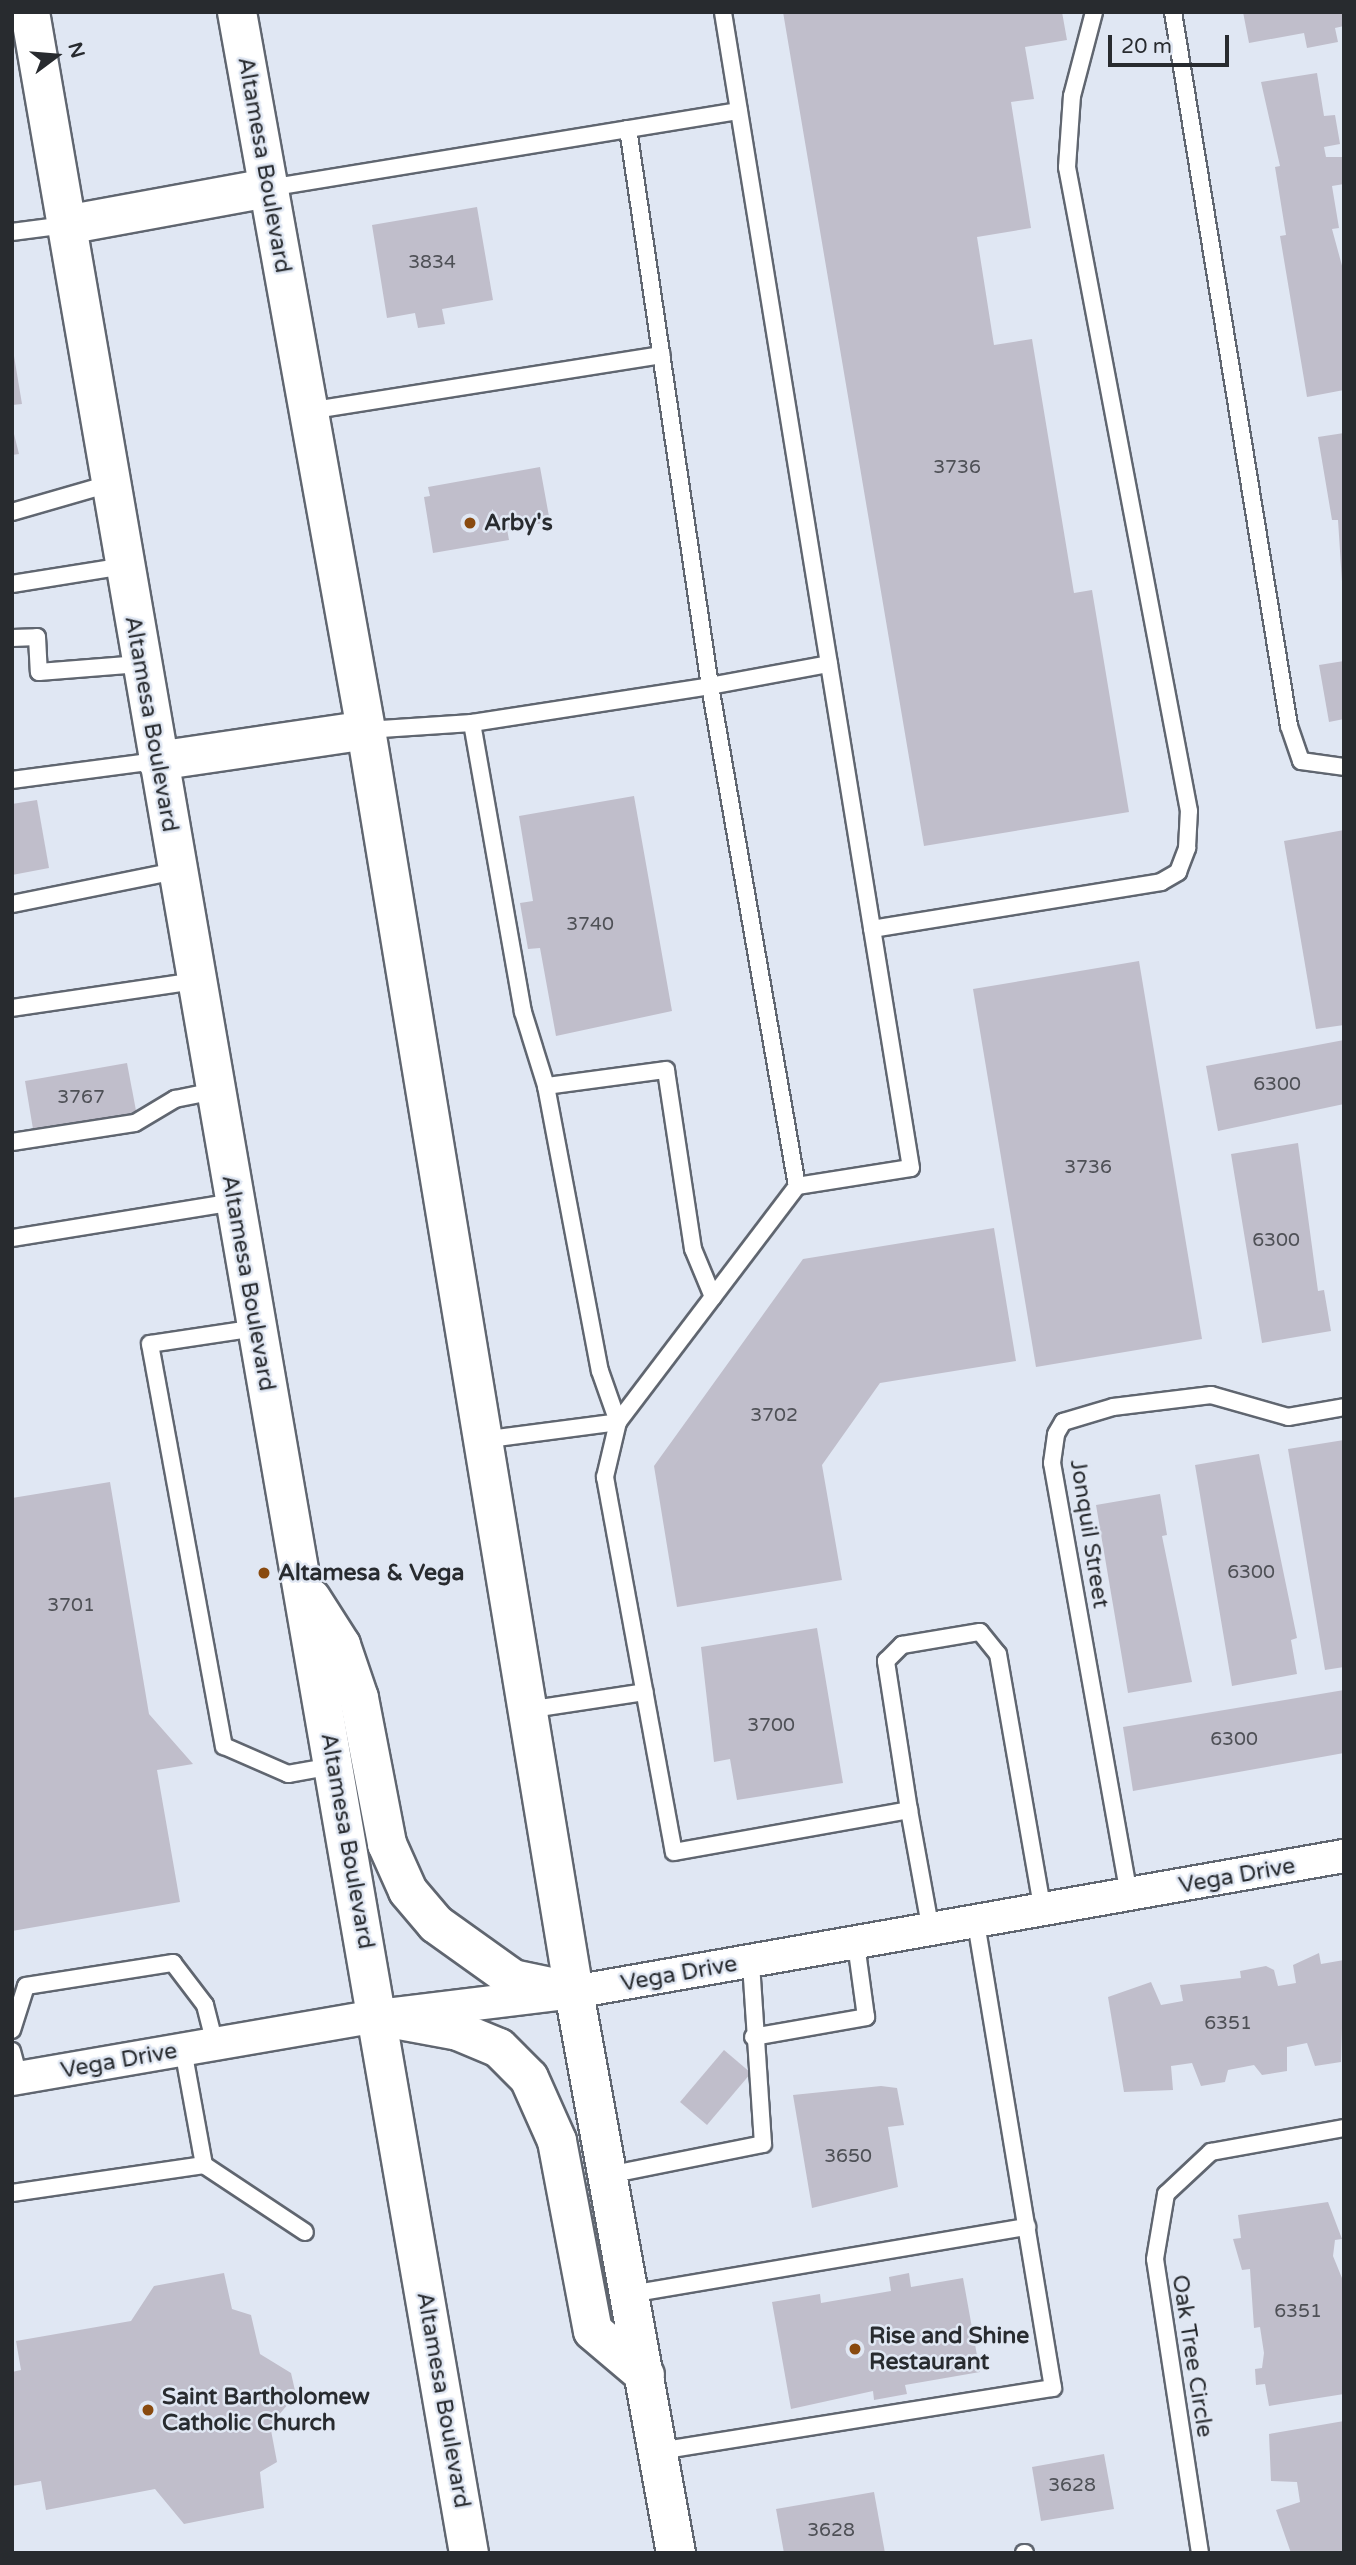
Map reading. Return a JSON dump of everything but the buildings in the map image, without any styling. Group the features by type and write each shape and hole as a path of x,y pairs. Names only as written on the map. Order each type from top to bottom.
{"main road":[{"name":"Altamesa Boulevard","path":"30,12 140,664 378,2016 469,2553"},
{"name":"Altamesa Boulevard","path":"237,12 366,730 574,1992 676,2553"},
{"path":"66,226 267,188"},
{"path":"157,761 366,730"},
{"path":"301,1580 344,1656 387,1844 408,1891 436,1924 513,1979 574,1992"},
{"path":"378,2016 458,2031 499,2048 529,2078 557,2141 593,2331 645,2375"}],"street":[{"name":"Vega Drive","path":"14,2069 183,2050 378,2016 574,1992 976,1924 1344,1856"}],"lane":[{"path":"723,12 911,1167 797,1186 618,1422 606,1477 674,1852 909,1810"},
{"path":"872,929 1161,882 1178,872 1187,848 1189,811 1067,167 1072,96 1094,12"},
{"path":"1173,12 1289,726 1301,761 1344,767"},
{"path":"267,188 739,111"},
{"path":"628,129 710,686 797,1186"},
{"path":"12,232 66,226"},
{"path":"308,411 662,355"},
{"path":"12,512 109,484"},
{"path":"12,584 124,566"},
{"path":"12,638 37,637 40,672 140,664"},
{"path":"366,730 472,723 710,686 829,664"},
{"path":"472,723 523,1012 547,1086 600,1371 618,1422"},
{"path":"12,780 157,761"},
{"path":"12,904 176,871"},
{"path":"12,1008 195,981"},
{"path":"547,1086 666,1070 693,1249 713,1297"},
{"path":"12,1142 135,1123 175,1099 215,1091"},
{"path":"12,1238 234,1202"},
{"path":"256,1328 150,1344 224,1745 288,1773 334,1766"},
{"name":"Jonquil Street","path":"1129,1895 1052,1463 1056,1434 1063,1422 1113,1407 1212,1395 1288,1417 1344,1407"},
{"path":"482,1440 618,1422"},
{"path":"931,1931 886,1661 902,1645 981,1632 998,1654 1043,1912"},
{"path":"527,1710 645,1692"},
{"path":"659,2451 1053,2388 976,1924"},
{"path":"753,2037 866,2017 856,1944"},
{"path":"608,2175 763,2144 753,2037 751,1962"},
{"path":"12,2031 26,1986 173,1963 205,2005 215,2044"},
{"path":"183,2050 204,2165"},
{"name":"Oak Tree Circle","path":"1200,2553 1157,2286 1155,2259 1166,2194 1211,2152 1344,2128"},
{"path":"12,2193 204,2165 305,2232"},
{"path":"630,2294 1027,2227"}],"place":[{"name":"Arby's","path":"470,523"},
{"name":"Altamesa & Vega","path":"264,1573"},
{"name":"Rise and Shine Restaurant","path":"855,2349"},
{"name":"Saint Bartholomew Catholic Church","path":"148,2410"}]}
